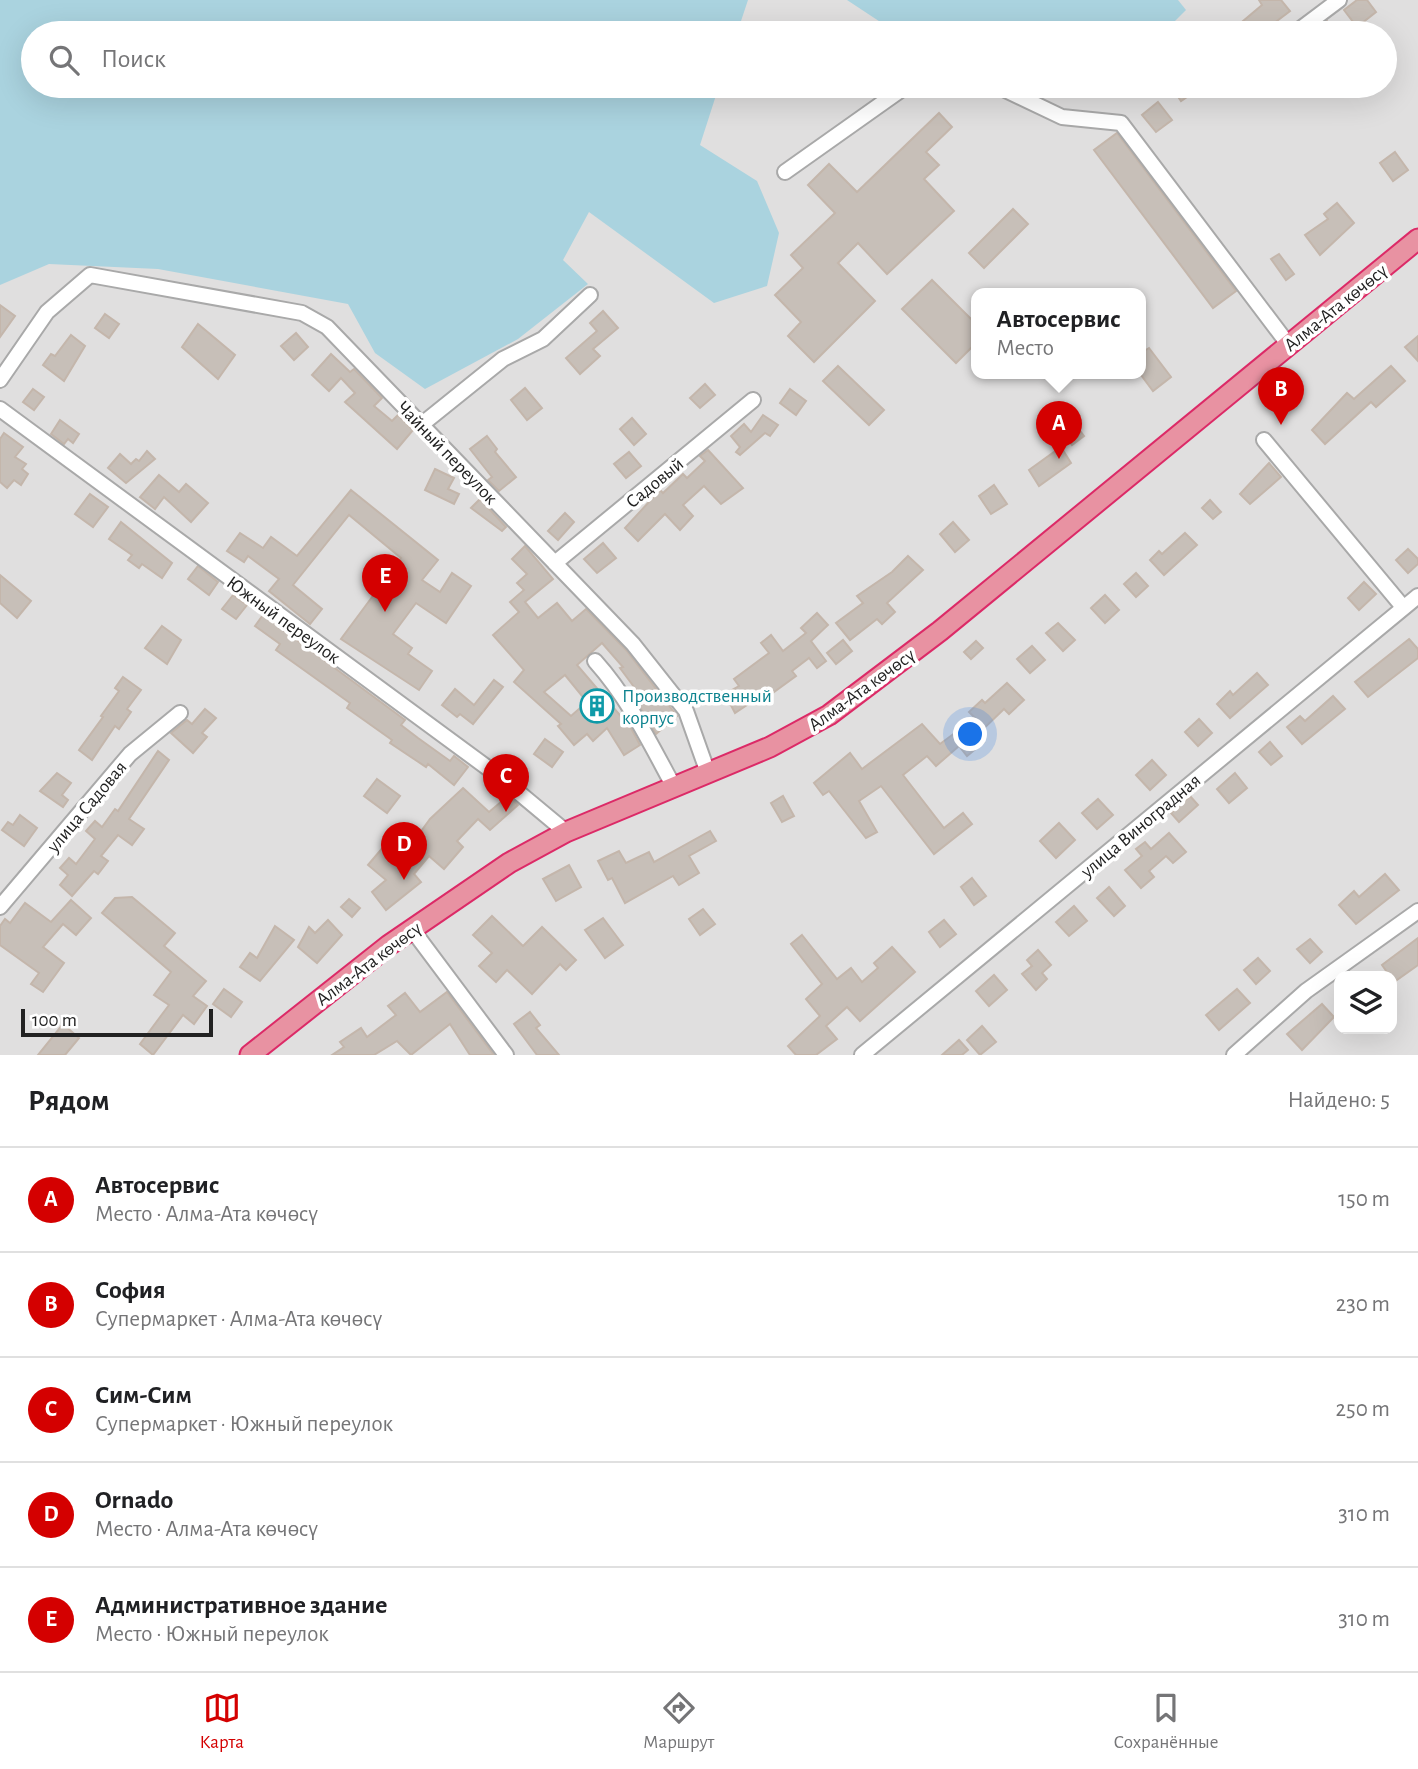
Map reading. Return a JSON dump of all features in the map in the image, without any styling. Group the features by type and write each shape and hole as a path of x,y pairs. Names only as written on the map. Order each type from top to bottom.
{"highway":[{"name":"Алма-Ата көчөсү","path":"250,1055 411,928 509,863 566,832 770,747 829,715 940,631 1418,239"}],"street":[{"path":"1311,21 1339,0"},
{"path":"785,172 888,98"},
{"path":"1022,98 1062,117 1121,123 1289,344"},
{"name":"Чайный переулок","path":"0,380 47,312 90,275 302,313 327,327 633,644 686,711 708,773"},
{"path":"421,425 503,359 543,339 590,295"},
{"name":"Садовый","path":"555,563 753,400"},
{"name":"Южный переулок","path":"0,409 477,761 566,832"},
{"path":"1264,440 1403,607"},
{"name":"улица Виноградная","path":"862,1055 1418,596"},
{"path":"595,661 634,714 674,787"},
{"name":"улица Садовая","path":"0,906 130,754 180,713"},
{"path":"1234,1055 1306,991 1418,911"},
{"path":"411,928 506,1055"}],"shaded area":[{"path":"0,0 1418,0 1418,1055 0,1055"}],"water":[{"path":"0,0 748,0 741,21 21,21 21,98 715,98 700,145 757,181 779,233 767,286 714,303 589,212 563,260 588,284 518,339 425,389 375,353 348,304 158,269 49,264 0,285"},
{"path":"847,0 1178,0 1186,10 1175,21 879,21"}],"building":[{"path":"1259,0 1281,0 1290,11 1277,21 1243,21 1262,5"},
{"path":"1357,0 1367,0 1376,12 1365,21 1352,21 1344,10"},
{"path":"1158,102 1172,120 1156,132 1142,115"},
{"path":"939,113 952,127 926,152 939,165 924,179 954,211 887,274 858,243 838,263 875,301 814,362 788,336 801,322 775,295 803,268 791,255 835,213 808,185 829,164 857,192"},
{"path":"1117,133 1236,291 1213,308 1094,150"},
{"path":"1395,152 1408,170 1393,181 1380,163"},
{"path":"1337,203 1354,223 1320,255 1305,235 1328,219 1324,214"},
{"path":"1013,209 1028,224 984,268 969,253"},
{"path":"1279,254 1294,274 1286,280 1271,259"},
{"path":"932,280 971,319 971,348 956,363 902,309"},
{"path":"0,305 15,316 0,337"},
{"path":"603,311 618,328 593,349 600,356 580,374 566,358 597,331 590,323"},
{"path":"105,314 119,324 109,338 95,328"},
{"path":"198,324 235,355 218,379 182,347"},
{"path":"296,333 308,347 294,360 281,346"},
{"path":"71,335 85,346 64,381 43,365 51,354 55,356"},
{"path":"1418,336 1418,361 1405,347"},
{"path":"1149,348 1171,377 1153,391 1144,379 1146,350"},
{"path":"331,354 350,372 354,369 382,398 374,406 392,421 398,415 413,430 397,449 345,402 355,393 341,378 329,391 312,375"},
{"path":"838,366 884,410 869,425 823,381"},
{"path":"1391,366 1405,381 1376,407 1371,402 1325,444 1312,430 1347,393 1354,399"},
{"path":"705,384 715,395 700,408 690,398"},
{"path":"525,388 542,408 527,420 511,400"},
{"path":"33,389 44,397 34,410 23,402"},
{"path":"790,389 806,401 796,415 780,403"},
{"path":"763,415 778,425 770,436 765,433 740,455 736,452 740,447 731,436 744,424 751,432"},
{"path":"632,418 646,434 634,445 620,429"},
{"path":"60,420 79,434 73,443 68,439 64,444 51,434"},
{"path":"1072,420 1084,436 1072,445 1060,428"},
{"path":"4,433 23,447 15,457 26,464 22,469 28,474 21,485 14,480 7,488 0,482 0,439"},
{"path":"487,436 497,449 495,452 516,477 499,491 488,480 492,477 470,449"},
{"path":"1061,447 1071,463 1039,486 1029,470"},
{"path":"708,450 743,488 721,504 704,486 683,505 693,516 680,530 665,514 638,541 625,528 660,490 663,493 683,474 687,478 705,461 700,456"},
{"path":"147,451 155,459 126,483 108,468 120,454 131,464 136,459 139,461"},
{"path":"629,452 641,466 626,478 614,464"},
{"path":"1269,463 1281,477 1250,504 1240,494"},
{"path":"435,469 454,478 448,489 459,494 454,504 425,490"},
{"path":"159,475 179,492 186,484 208,503 191,522 164,497 155,509 140,497"},
{"path":"994,485 1007,504 991,514 979,496"},
{"path":"351,490 438,560 422,580 440,592 452,573 471,586 446,623 416,603 393,634 412,648 408,654 432,671 419,690 341,639 401,558 349,515 293,585 322,609 310,624 269,591 279,579 248,556 244,562 227,551 240,533 263,548 271,537 297,556"},
{"path":"90,494 108,507 93,527 75,514"},
{"path":"480,499 506,527 502,531 471,508"},
{"path":"1210,500 1221,512 1213,519 1202,508"},
{"path":"565,513 574,522 558,540 548,531"},
{"path":"121,522 172,563 162,578 142,564 139,568 128,560 132,555 109,539"},
{"path":"953,522 969,540 955,552 940,534"},
{"path":"1185,533 1197,545 1164,575 1150,560 1159,551 1162,554"},
{"path":"603,543 616,558 597,573 584,559"},
{"path":"525,546 553,579 525,602 538,618 557,603 572,621 586,609 626,650 677,716 656,734 635,699 640,695 620,668 623,667 602,643 577,665 631,728 640,745 624,755 607,728 593,741 587,734 574,745 558,726 561,724 514,682 524,670 493,635 519,612 510,602 524,590 517,583 527,574 512,559","holes":["565,675 587,702 571,716 544,692"]},
{"path":"1408,549 1418,559 1418,564 1408,573 1396,560"},
{"path":"908,556 923,570 887,603 895,612 882,624 877,619 850,640 836,623 863,603 857,596 892,572"},
{"path":"198,566 218,582 209,595 188,579"},
{"path":"1136,573 1148,586 1136,597 1124,584"},
{"path":"0,575 31,601 17,618 0,603"},
{"path":"1364,582 1376,594 1359,610 1348,598"},
{"path":"233,595 247,605 236,619 222,609"},
{"path":"1105,595 1119,610 1105,623 1091,608"},
{"path":"817,613 828,625 811,641 826,661 817,668 809,658 792,671 796,676 759,703 756,699 735,713 725,694 739,686 734,679 769,653 761,643 771,635 783,651 806,633 801,628"},
{"path":"263,615 405,720 401,725 418,738 450,761 454,756 468,767 454,785 428,764 426,767 390,743 392,740 347,708 350,703 276,650 280,644 255,626"},
{"path":"1058,623 1075,640 1063,651 1046,633"},
{"path":"162,626 181,640 167,664 145,648"},
{"path":"1409,639 1418,649 1418,658 1368,697 1355,682"},
{"path":"843,640 852,651 836,664 827,653"},
{"path":"976,641 983,648 971,659 964,652"},
{"path":"1032,646 1045,660 1030,673 1017,659"},
{"path":"1257,673 1268,685 1230,718 1217,704 1230,691 1233,695"},
{"path":"123,677 141,690 127,709 131,712 119,729 115,726 92,760 79,750 119,691 115,688"},
{"path":"494,680 503,687 473,724 460,714 457,717 442,705 455,689 474,705"},
{"path":"1007,683 1024,700 1009,714 1004,709 978,734 984,742 967,756 959,746 936,766 927,756 903,775 944,828 963,813 972,824 934,854 881,786 859,801 877,832 866,838 829,791 823,795 814,783 850,753 862,769 922,724 940,744 975,718 969,712 982,700 985,703"},
{"path":"1333,696 1345,709 1302,744 1287,727 1300,716 1305,721"},
{"path":"205,709 216,718 202,733 207,737 193,753 171,733 187,720 192,724"},
{"path":"1199,719 1212,733 1198,746 1185,732"},
{"path":"545,739 563,752 552,767 534,754"},
{"path":"1270,742 1282,756 1271,765 1259,752"},
{"path":"158,751 169,760 129,819 144,829 132,845 118,835 101,856 108,861 98,874 94,871 72,896 60,885 68,875 60,868 69,858 76,864 95,839 86,831 95,821 102,827 115,809 118,811"},
{"path":"1152,760 1166,775 1150,790 1136,775"},
{"path":"57,773 71,783 62,795 68,800 63,807 40,791"},
{"path":"1235,773 1247,788 1229,803 1217,789"},
{"path":"377,779 400,796 387,813 364,796"},
{"path":"463,788 489,812 508,796 518,805 490,830 478,819 457,841 463,847 444,869 429,856 414,874 421,882 386,910 372,892 386,880 368,865 385,845 401,859 430,819"},
{"path":"783,796 794,816 782,822 771,803"},
{"path":"1190,796 1198,805 1179,822 1171,813"},
{"path":"1098,799 1113,815 1097,829 1082,813"},
{"path":"20,815 37,828 24,846 2,830 8,822 13,825"},
{"path":"1059,823 1075,840 1056,858 1040,841"},
{"path":"710,831 716,841 689,856 699,873 679,885 673,876 625,903 612,878 608,880 598,861 619,851 626,863 649,852 654,862"},
{"path":"1169,833 1186,852 1173,863 1166,856 1149,871 1154,877 1141,888 1125,870 1142,856 1136,849 1145,842 1151,849"},
{"path":"569,865 581,887 556,901 543,879"},
{"path":"1385,874 1399,890 1356,924 1339,905 1354,891 1359,897"},
{"path":"972,878 986,896 974,905 961,887"},
{"path":"1109,887 1125,906 1114,916 1097,898"},
{"path":"132,897 175,933 164,946 206,981 193,996 207,1006 194,1024 183,1015 153,1055 140,1044 169,1005 154,995 171,972 102,913 115,898"},
{"path":"349,899 360,908 352,917 341,907"},
{"path":"71,900 91,918 76,935 63,924 43,947 64,963 43,992 31,984 39,973 0,945 0,926 5,919 10,923 25,903 51,922"},
{"path":"1074,906 1087,921 1069,936 1056,922"},
{"path":"703,909 715,924 700,935 689,919"},
{"path":"492,916 523,946 542,927 576,960 566,970 560,964 532,994 507,970 496,982 479,966 492,953 473,935"},
{"path":"603,918 623,945 605,958 585,930"},
{"path":"328,920 342,935 317,963 298,947 309,927 315,933"},
{"path":"944,920 956,934 940,947 929,932"},
{"path":"275,926 294,940 260,981 240,967 250,953 257,958"},
{"path":"802,935 837,979 851,968 862,982 878,968 874,963 892,947 915,972 860,1021 847,1007 826,1026 837,1039 816,1055 796,1055 788,1046 820,1016 806,999 822,984 791,944"},
{"path":"1418,938 1418,965 1397,980 1397,971 1386,971 1382,965"},
{"path":"1310,939 1322,952 1310,963 1297,949"},
{"path":"1038,950 1051,965 1042,973 1047,979 1036,990 1022,974 1032,966 1027,960"},
{"path":"1258,958 1270,971 1256,984 1244,970"},
{"path":"994,975 1007,990 989,1006 976,991"},
{"path":"224,989 242,1002 231,1017 213,1004"},
{"path":"1237,989 1250,1003 1219,1030 1206,1015"},
{"path":"447,992 494,1055 470,1055 450,1024 411,1055 397,1041 374,1055 332,1055 344,1047 340,1042 361,1028 367,1037 396,1015 388,1006 405,993 420,1012"},
{"path":"1322,1004 1334,1017 1302,1050 1287,1034"},
{"path":"530,1012 540,1025 536,1028 559,1055 537,1055 514,1024"},
{"path":"63,1024 79,1038 65,1055 38,1055"},
{"path":"982,1026 996,1042 980,1055 967,1040"},
{"path":"959,1040 968,1050 962,1055 942,1055"}],"place":[{"name":"София","path":"1281,425"},
{"name":"Автосервис","path":"1059,459"},
{"name":"Административное здание","path":"385,612"},
{"name":"Производственный корпус","path":"597,706"},
{"name":"Сим-Сим","path":"506,812"},
{"name":"Ornado","path":"404,880"}]}
